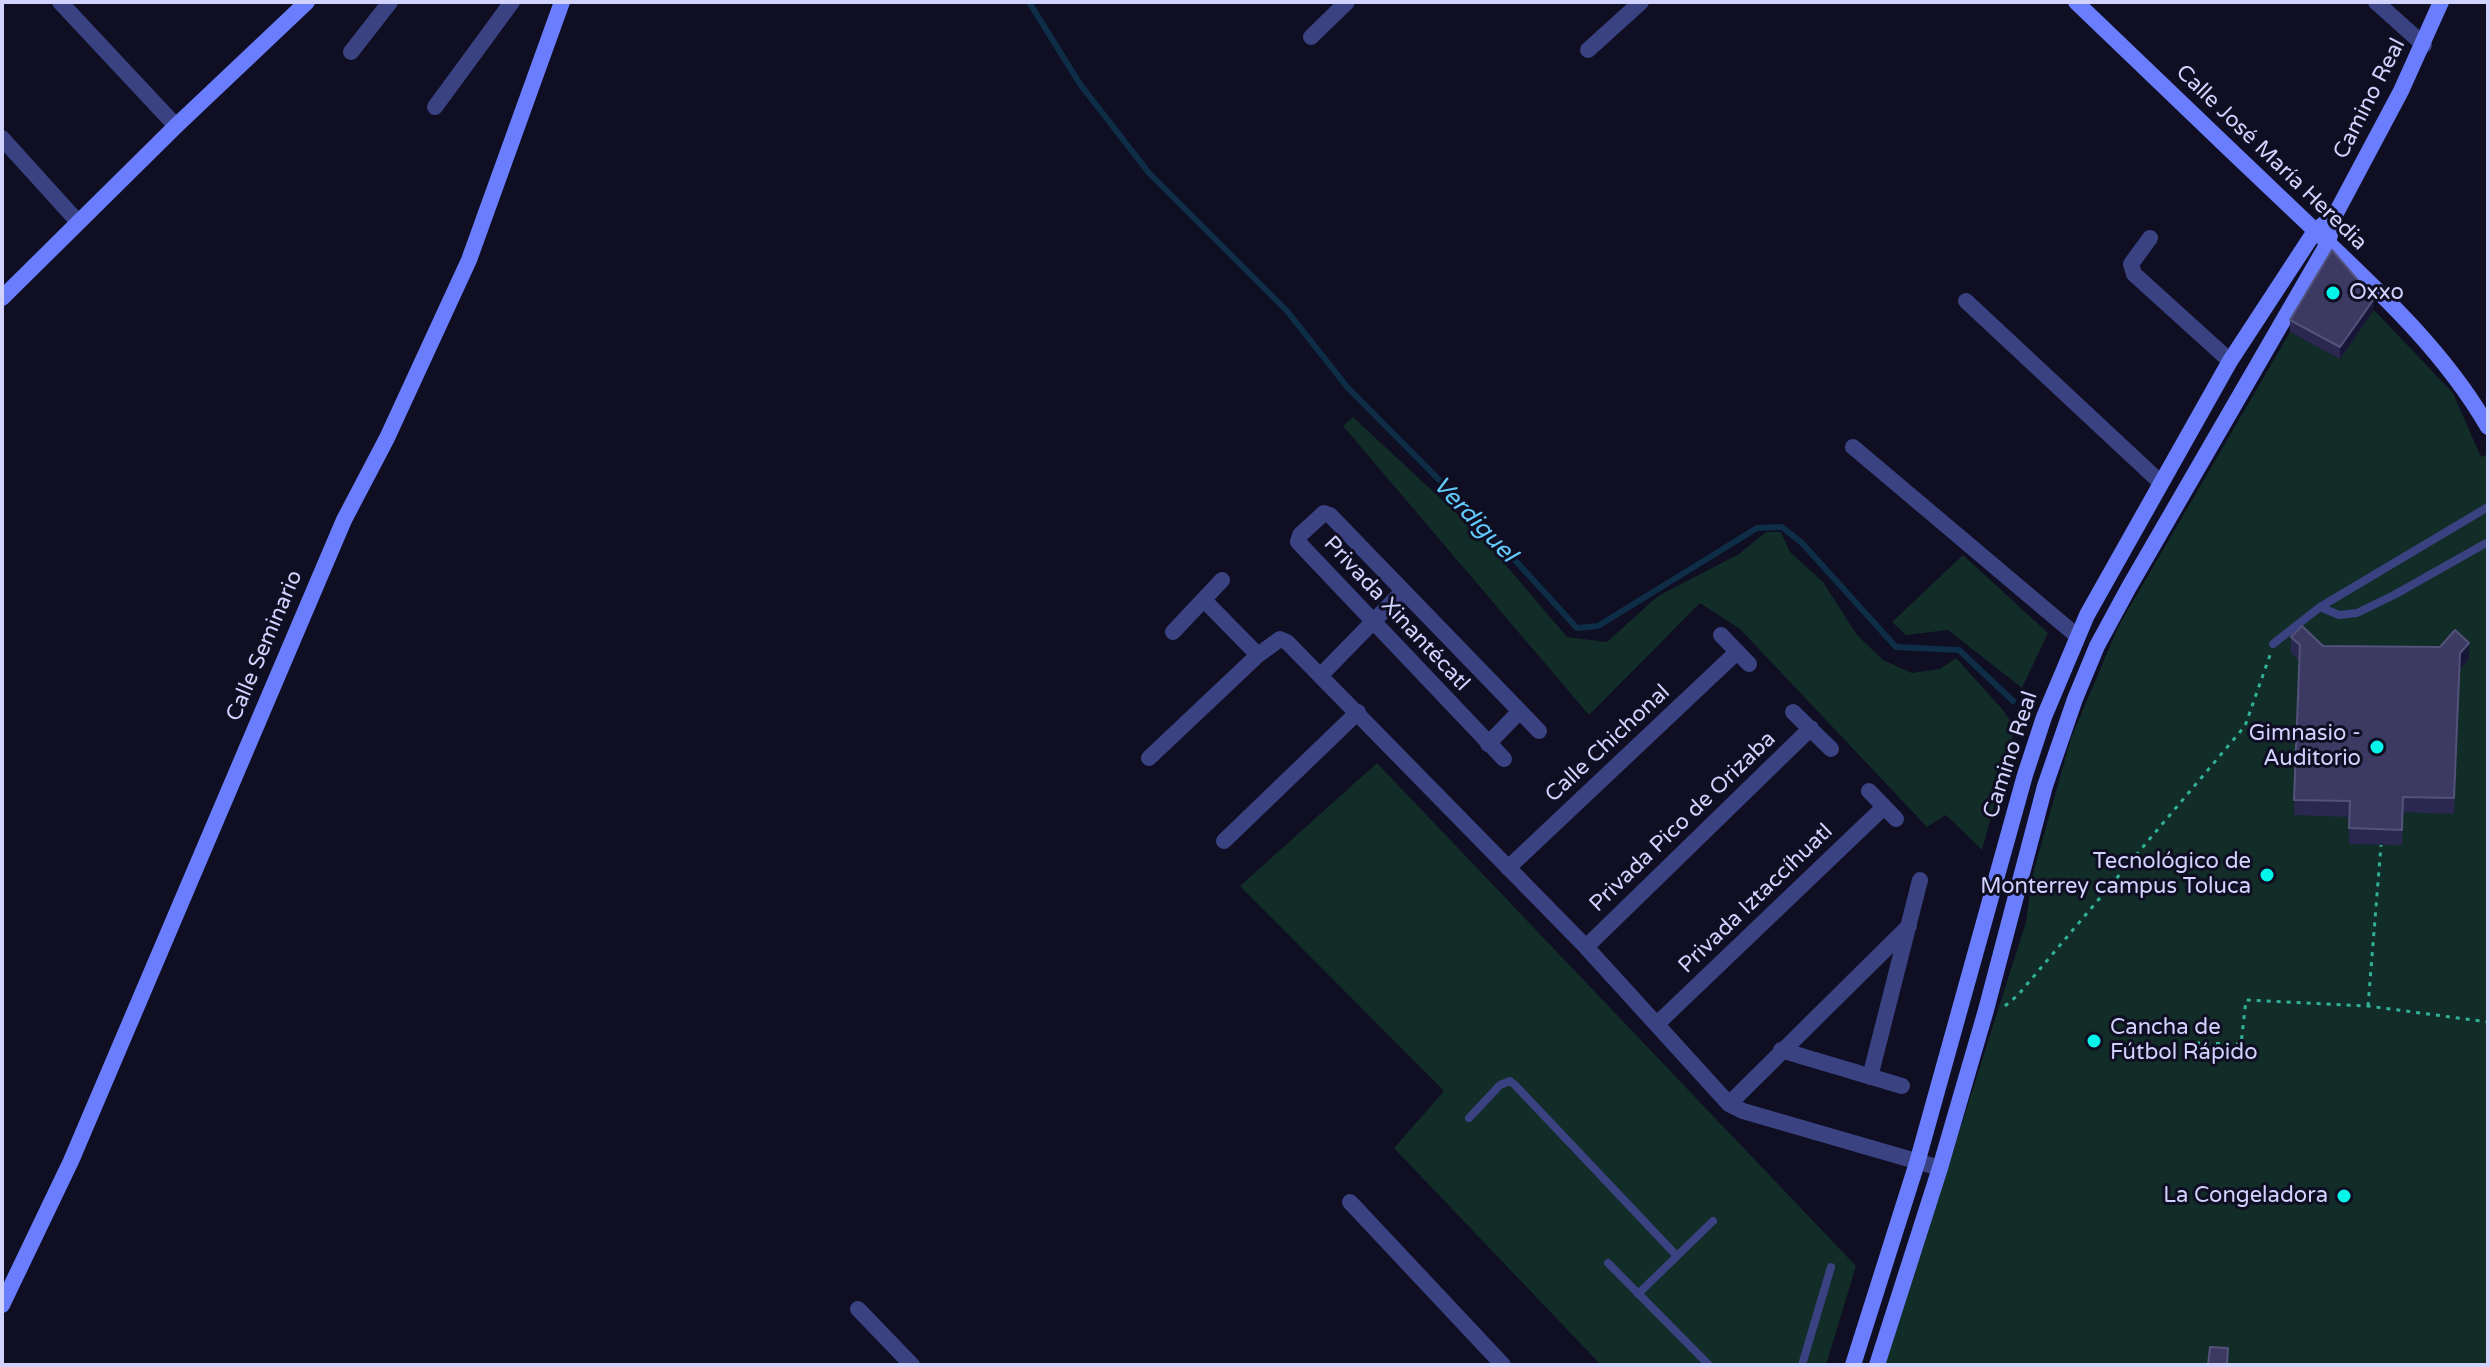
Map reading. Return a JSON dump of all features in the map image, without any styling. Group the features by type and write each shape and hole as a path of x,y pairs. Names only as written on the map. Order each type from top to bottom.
{"main road":[{"path":"2,298 307,2"},
{"name":"Calle Seminario","path":"2,1305 71,1161 344,520 387,438 473,251 562,2"},
{"name":"Calle José María Heredia","path":"2076,2 2328,243 2448,366 2488,427"},
{"name":"Camino Real","path":"1877,1365 1940,1168 1986,1010 2045,786 2097,646 2328,243 2335,215 2424,45 2441,2"},
{"name":"Camino Real","path":"1853,1365 1917,1163 2025,775 2044,717 2077,636 2230,361 2315,231 2335,215"},
{"path":"2108,577 2129,587"}],"street":[{"path":"60,2 176,126"},
{"path":"351,52 390,2"},
{"path":"435,107 512,2"},
{"path":"1311,37 1347,2"},
{"path":"1588,50 1641,2"},
{"path":"2376,2 2424,45"},
{"path":"2,138 78,222"},
{"path":"2150,238 2131,264 2134,274 2230,361"},
{"path":"1966,301 2161,483"},
{"path":"1853,447 2077,636"},
{"name":"Privada Xinantécatl","path":"1504,759 1298,542 1300,535 1326,512 1539,731"},
{"path":"1173,632 1222,580"},
{"path":"1321,675 1403,591"},
{"path":"1204,600 1258,655"},
{"name":"Calle Chichonal","path":"1508,868 1743,658 1721,635"},
{"path":"1149,758 1258,655 1280,639 1295,649 1358,712 1586,947 1729,1104 1743,1111 1940,1168"},
{"path":"1224,841 1358,712"},
{"path":"1488,744 1519,712"},
{"path":"1793,712 1831,749"},
{"name":"Privada Pico de Orizaba","path":"1586,947 1811,728"},
{"path":"1869,791 1896,819"},
{"name":"Privada Iztaccíhuatl","path":"1658,1023 1884,807"},
{"path":"1870,1077 1920,880"},
{"path":"1729,1104 1909,926"},
{"path":"1781,1050 1902,1086"},
{"path":"1350,1202 1503,1365"},
{"path":"858,1309 912,1365"}],"lane":[{"path":"2273,644 2320,607 2488,507"},
{"path":"2320,607 2339,615 2357,613 2488,542"},
{"path":"1469,1118 1500,1085 1510,1081 1677,1256"},
{"path":"1638,1294 1713,1221"},
{"path":"1608,1263 1709,1365"},
{"path":"1802,1365 1831,1267"}],"path":[{"path":"1986,1010 2004,1007 2018,995 2245,726 2273,644"},
{"path":"2368,1006 2381,845"},
{"path":"2196,1043 2241,1044 2246,1000 2368,1006 2488,1022"}],"green space":[{"name":"Tecnológico de Monterrey campus Toluca","path":"2374,310 2453,393 2481,457 2488,454 2488,1365 1885,1365 2026,922 2032,877 2071,738 2118,627 2290,332 2340,358"},
{"path":"1353,417 1482,537 1567,637 1607,642 1658,596 1739,554 1766,532 1781,532 1790,552 1823,582 1857,635 1883,660 1912,673 1940,669 1956,658 2003,710 2015,728 1982,850 1946,815 1927,827 1740,629 1700,603 1589,715 1343,426"},
{"path":"1963,555 2048,633 2022,688 1948,630 1906,635 1892,622"},
{"path":"1377,763 1856,1266 1826,1365 1601,1365 1394,1148 1444,1091 1240,886"}],"building":[{"path":"2332,250 2374,299 2340,347 2290,320"},
{"name":"Gimnasio - Auditorio","path":"2302,626 2323,646 2440,647 2455,630 2469,643 2460,653 2454,798 2403,797 2402,830 2349,828 2350,801 2294,800 2300,645 2291,637"},
{"path":"2210,1347 2228,1348 2227,1365 2208,1365"}],"waterway":[{"name":"Verdiguel","path":"1029,2 1080,84 1149,173 1287,311 1348,388 1473,514 1577,628 1598,626 1757,528 1782,527 1802,543 1896,647 1959,650 2013,701"}],"place":[{"name":"Oxxo","path":"2333,293"},
{"name":"Gimnasio - Auditorio","path":"2377,747"},
{"name":"Tecnológico de Monterrey campus Toluca","path":"2267,875"},
{"name":"Cancha de Fútbol Rápido","path":"2094,1041"},
{"name":"La Congeladora","path":"2344,1196"}]}
